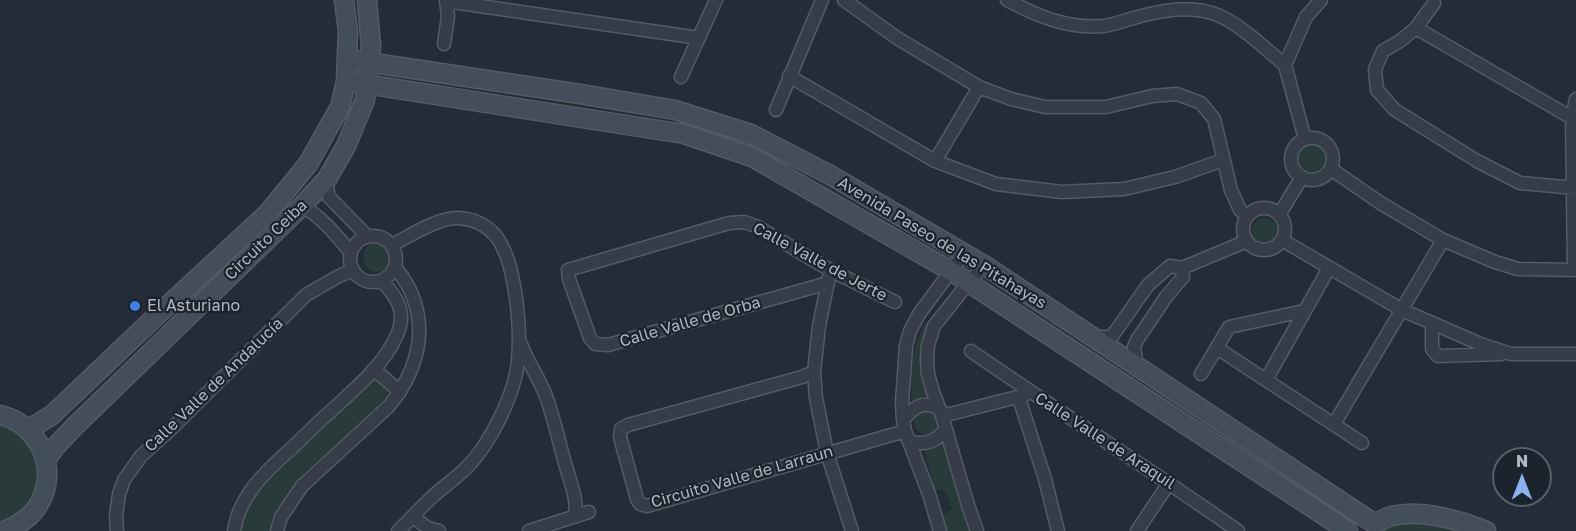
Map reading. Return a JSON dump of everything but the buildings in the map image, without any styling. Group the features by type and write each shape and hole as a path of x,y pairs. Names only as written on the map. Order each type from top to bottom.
{"street":[{"name":"Circuito Ceiba","path":"27,428 52,415 267,214 308,164 340,107 346,81 348,31 344,0"},
{"name":"Circuito Ceiba","path":"46,460 75,426 327,179 346,146 365,100 371,46 367,0"},
{"path":"681,77 716,0"},
{"path":"776,110 822,0"},
{"path":"843,0 897,38 979,87 1011,99 1045,107 1106,107 1152,96 1177,94 1201,103 1214,119 1231,190 1240,210 1247,216"},
{"path":"1007,0 1051,21 1077,26 1104,26 1148,14 1188,9 1218,15 1249,32 1285,65 1305,139"},
{"path":"1285,65 1306,17 1322,0"},
{"path":"444,44 448,16 446,1 699,38"},
{"path":"1434,3 1416,28 1383,51 1375,69 1377,90 1395,110 1477,161 1520,183 1574,188"},
{"path":"1416,28 1572,118"},
{"name":"Avenida Paseo de las Pitahayas","path":"347,59 675,110 751,134 830,175 965,252 1094,337 1372,528 1391,516 1419,514 1448,518 1486,531"},
{"path":"789,76 935,161 996,184 1062,192 1124,189 1175,177 1223,160"},
{"name":"Avenida Paseo de las Pitahayas","path":"346,81 684,134 752,157 969,282 1348,531"},
{"path":"935,161 979,87"},
{"path":"578,117 580,94"},
{"path":"1330,169 1382,204 1443,240 1496,262 1518,269 1575,270 1572,118 1576,99"},
{"path":"1305,139 1322,140 1332,153 1333,161 1330,169 1325,176 1317,179 1310,180 1302,177 1292,166 1293,150 1305,139"},
{"path":"1280,215 1302,177"},
{"path":"327,179 329,196 368,237"},
{"path":"302,206 316,214 351,253"},
{"path":"1263,208 1280,215 1286,230 1282,240 1273,249 1259,250 1247,242 1243,233 1243,224 1254,210 1263,208"},
{"path":"392,245 443,220 459,218 482,224 496,236 506,254 517,309 519,338 514,381 500,418 480,451 466,468 398,531"},
{"name":"Calle Valle de Jerte","path":"744,222 756,226 830,270 895,302"},
{"name":"Calle Valle de Orba","path":"744,222 729,223 568,270 569,279 590,338 596,344 608,345 828,283"},
{"path":"368,237 381,237 392,245 396,253 395,267 381,281 367,281 353,270 350,262 351,253 360,240 368,237"},
{"path":"1282,240 1402,310 1478,343 1510,354"},
{"path":"1334,424 1443,240"},
{"path":"1094,337 1113,335 1148,285 1170,266 1182,268 1247,242"},
{"path":"940,531 906,431 902,402 906,346 910,331 919,314 965,252"},
{"path":"976,531 930,383 927,359 928,345 934,326 984,265"},
{"path":"277,531 281,517 302,486 375,418 400,392 411,374 418,349 417,313 414,299 406,282 395,267"},
{"path":"1137,367 1134,347 1137,340 1166,297 1183,277 1182,268"},
{"path":"1266,380 1329,268"},
{"name":"Calle Valle de Andalucía","path":"117,531 116,516 119,494 124,480 141,456 306,294 353,270"},
{"path":"830,270 819,326 814,372 816,398 827,453 852,531"},
{"path":"234,531 244,501 266,471 375,370 395,339 401,318 398,303 381,281"},
{"path":"1148,285 1166,297"},
{"path":"1201,374 1229,327 1304,311"},
{"path":"919,314 934,326"},
{"path":"1432,323 1432,350 1438,356 1576,354"},
{"path":"519,338 527,361 536,373 546,398 572,488 575,516"},
{"path":"1217,348 1362,442"},
{"name":"Calle Valle de Araquil","path":"971,351 1238,531"},
{"path":"375,370 400,392"},
{"name":"Circuito Valle de Larraun","path":"814,372 628,425 621,429 620,436 636,499 640,504 647,506 906,431 917,407 925,404 933,405 941,413 1019,398 1032,393"},
{"path":"1019,398 1045,479 1058,531"},
{"path":"0,415 9,417 27,428 35,437 46,460 47,476 45,492 30,525 4,531"},
{"name":"Circuito Valle de Larraun","path":"906,431 917,444 934,441 946,429"},
{"path":"1137,531 1169,483"},
{"path":"529,531 589,512"},
{"path":"413,517 428,528 439,531"}],"shaded area":[{"path":"1313,144 1319,145 1327,153 1327,165 1319,173 1313,174 1307,173 1299,165 1298,159 1299,153 1307,145"},
{"path":"1265,218 1274,222 1278,231 1274,240 1265,244 1256,240 1252,231 1256,222"},
{"path":"378,242 389,246 393,257 389,268 378,272 367,268 363,257 367,246"},
{"path":"924,324 929,325 931,396 912,401 912,361"},
{"path":"374,379 379,380 387,388 388,392 384,399 298,480 282,503 272,531 241,531 246,512 261,484"},
{"path":"926,410 931,411 937,417 937,427 931,433 926,434 921,433 915,427 914,422 915,417 921,411"},
{"path":"0,423 19,432 30,445 36,457 38,470 36,483 24,506 13,515 0,521"},
{"path":"943,442 969,531 947,531 942,515 952,509 945,490 935,490 923,446"},
{"path":"1404,523 1459,531 1384,531 1386,528"}],"place":[{"name":"El Asturiano","path":"135,306"}]}
